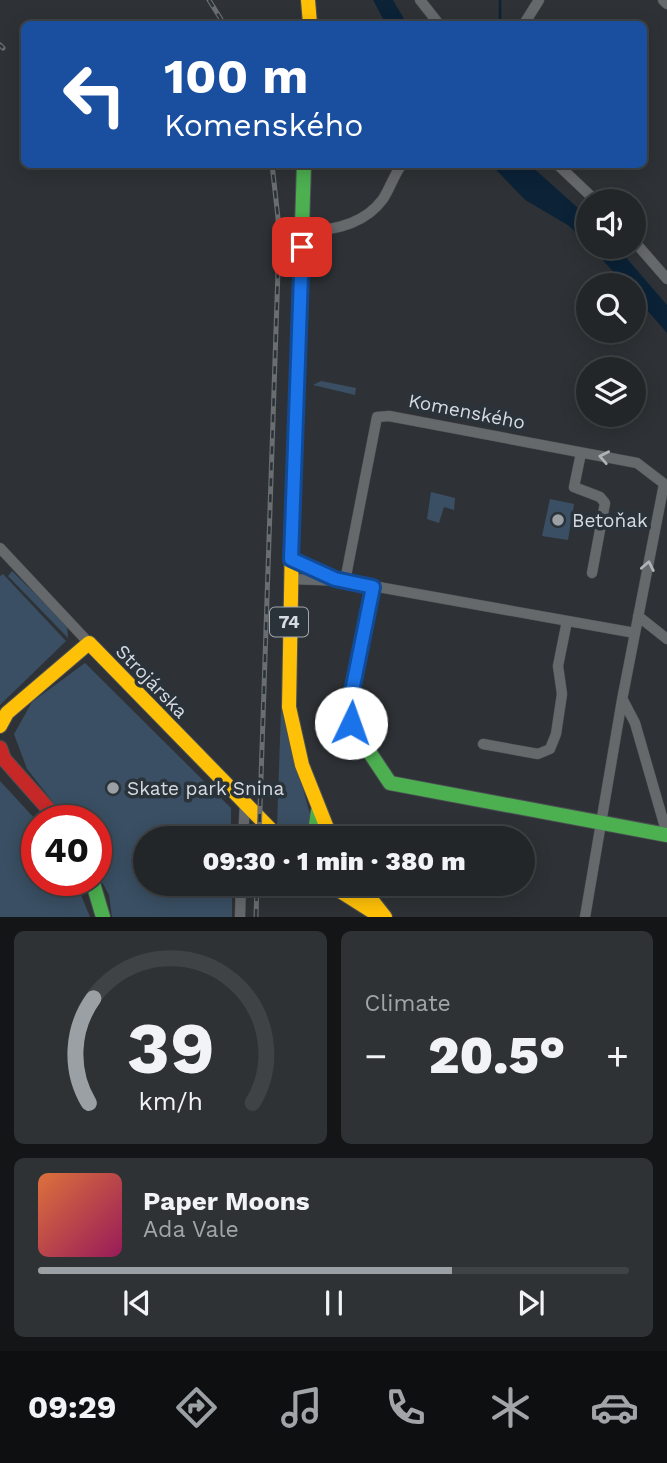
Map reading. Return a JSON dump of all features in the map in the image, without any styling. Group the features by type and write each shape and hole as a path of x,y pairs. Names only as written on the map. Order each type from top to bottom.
{"main road":[{"path":"308,0 310,21"},
{"name":"74","path":"304,168 287,664 290,719 300,764 325,826"},
{"path":"373,587 349,706 351,723 390,783 667,834"},
{"path":"0,726 7,713 89,643"},
{"name":"Strojárska","path":"89,643 267,826"},
{"path":"0,748 4,759 45,805"},
{"path":"316,826 318,811"},
{"path":"97,896 103,917"},
{"path":"349,896 383,917"},
{"path":"368,896 383,917"}],"street":[{"path":"420,0 437,21"},
{"path":"526,21 539,0"},
{"path":"663,0 667,4"},
{"path":"303,231 335,230 363,218 382,200 400,168"},
{"path":"560,168 583,189"},
{"path":"646,255 667,279"},
{"name":"Komenského","path":"340,580 377,417 389,416 637,463 665,490 622,700 585,917"},
{"path":"581,453 573,487 582,493 600,497 604,503 592,573"},
{"name":"Strojárska","path":"0,548 89,643"},
{"path":"291,559 340,580"},
{"path":"289,579 340,580 635,633"},
{"path":"638,616 667,639"},
{"path":"483,744 538,754 550,749 556,734 562,694 558,666 567,621"},
{"path":"622,700 635,723 667,834"},
{"path":"243,826 244,803"},
{"path":"240,917 241,896"}],"shaded area":[{"path":"373,0 393,0 405,21 384,21"},
{"path":"504,168 533,168 576,206 576,232"},
{"path":"602,259 627,259 639,273 614,273"},
{"path":"646,281 667,305 667,333 646,309"},
{"path":"321,381 356,388 355,395 313,385"},
{"path":"431,492 455,498 454,510 444,507 439,523 427,519"},
{"name":"Betoňak","path":"550,499 574,504 568,540 542,536"},
{"path":"12,571 67,625 68,638 8,576"},
{"path":"3,574 66,641 0,705 0,576"},
{"path":"85,663 231,808 231,826 133,826 133,896 232,896 232,917 112,917 109,896 112,896 112,805 55,805 27,769 14,734 32,702"},
{"path":"281,709 311,818 309,826 277,826"},
{"path":"0,781 22,805 21,896 81,896 90,917 0,917"}],"waterway":[{"path":"500,0 500,18"},
{"path":"507,168 531,193 576,219"}],"railway":[{"path":"209,0 222,21"},
{"path":"0,45 3,48"},
{"path":"259,826 278,270 278,218 272,168"},
{"path":"256,917 257,896"}],"traffic: fast":[{"path":"292,539 304,168"},
{"path":"373,587 349,706 350,723 390,783 667,835"},
{"path":"316,826 318,811"},
{"path":"97,896 103,917"}],"traffic: slow":[{"path":"308,0 310,21"},
{"path":"292,539 289,707 302,765 326,826"},
{"path":"0,726 7,713 89,643 267,826"},
{"path":"348,896 381,917"},
{"path":"368,896 385,917"}],"traffic: jam":[{"path":"0,748 4,759 45,805"}],"place":[{"name":"Betoňak","path":"558,520"},
{"name":"Skate park Snina","path":"113,788"}],"route":[{"path":"302,247 291,559 335,579 373,587 349,706 351,723"}]}
